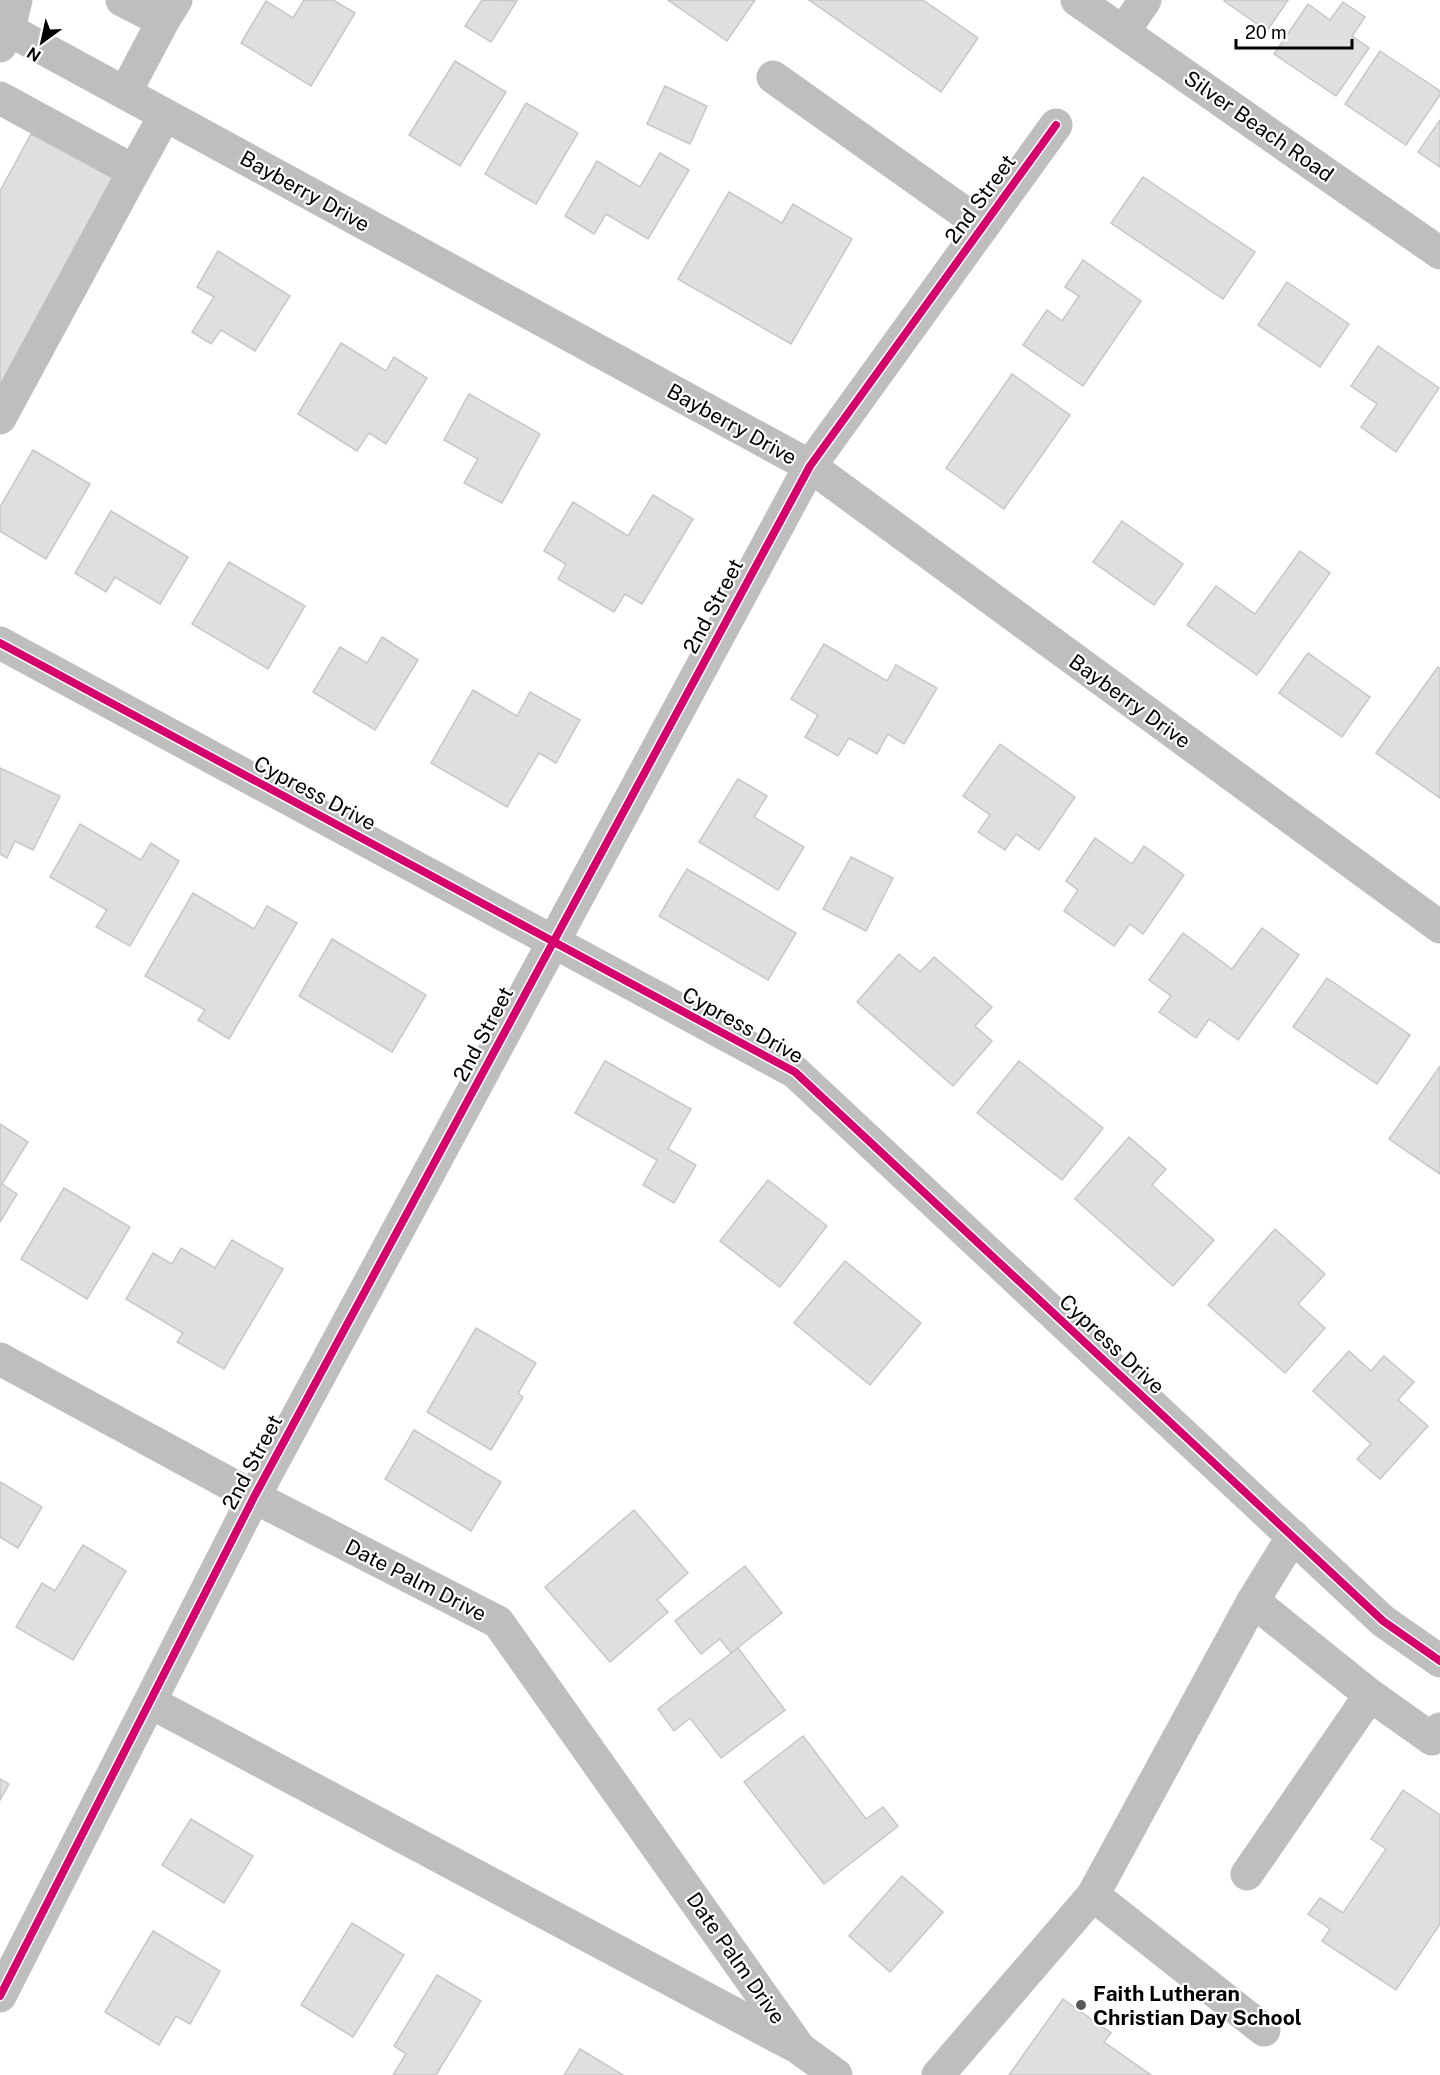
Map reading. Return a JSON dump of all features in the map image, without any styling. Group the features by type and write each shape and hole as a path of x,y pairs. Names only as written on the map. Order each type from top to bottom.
{"street":[{"path":"122,0 169,11 125,93"},
{"name":"Silver Beach Road","path":"1077,0 1440,254"},
{"path":"1124,32 1145,0"},
{"name":"Bayberry Drive","path":"6,25 165,115 810,466 1440,927"},
{"path":"773,77 983,226"},
{"path":"0,98 134,171"},
{"path":"0,418 165,115"},
{"name":"2nd Street","path":"0,1996 254,1497 810,466 1056,125"},
{"name":"Cypress Drive","path":"0,644 795,1072 1383,1621 1440,1661"},
{"name":"Date Palm Drive","path":"0,1359 254,1497 498,1622 800,2049"},
{"path":"938,2075 1093,1895 1253,1601 1293,1536"},
{"path":"1253,1601 1370,1695 1432,1739 1440,1729"},
{"path":"1247,1874 1370,1695"},
{"name":"Date Palm Drive","path":"150,1702 800,2049 836,2075"},
{"path":"1093,1895 1264,2030"}],"building":[{"path":"304,0 333,0 355,13 311,86 241,43 266,1 293,18"},
{"path":"482,0 517,1 491,42 465,26"},
{"path":"668,0 755,0 727,41"},
{"path":"809,0 923,0 978,38 941,92"},
{"path":"1225,0 1288,0 1267,31"},
{"path":"1343,2 1365,17 1352,36 1369,48 1336,96 1274,54 1308,4 1330,20"},
{"path":"1380,51 1440,91 1440,95 1406,145 1345,104"},
{"path":"455,61 506,92 460,166 409,135"},
{"path":"665,86 707,106 690,144 647,124"},
{"path":"526,103 578,133 536,204 485,174"},
{"path":"1440,120 1440,167 1418,152"},
{"path":"31,134 113,178 0,388 0,191"},
{"path":"660,153 689,170 648,239 606,214 594,234 565,216 597,161 640,187"},
{"path":"1143,177 1255,252 1223,299 1111,223"},
{"path":"729,192 782,223 793,204 852,239 791,344 678,279"},
{"path":"218,251 290,296 255,351 221,330 211,344 192,332 214,297 197,287"},
{"path":"1083,260 1141,301 1083,386 1023,345 1047,310 1062,321 1079,296 1065,287"},
{"path":"1287,282 1349,324 1320,367 1258,325"},
{"path":"341,343 386,371 394,357 427,378 386,444 369,433 357,451 298,414"},
{"path":"1378,346 1439,388 1396,452 1361,427 1377,404 1351,386"},
{"path":"1012,374 1070,415 1004,509 946,468"},
{"path":"469,394 540,434 502,503 464,483 478,459 444,440"},
{"path":"33,450 90,484 46,559 0,531 0,507"},
{"path":"653,495 693,519 642,604 625,594 614,612 558,579 566,564 544,551 573,502 628,536"},
{"path":"111,511 188,557 160,604 115,577 106,592 75,573"},
{"path":"1122,521 1183,564 1154,605 1093,562"},
{"path":"1300,551 1330,573 1257,675 1187,625 1216,586 1255,614"},
{"path":"229,562 305,606 268,669 192,624"},
{"path":"382,637 418,660 375,730 313,692 340,647 367,663"},
{"path":"824,644 887,681 896,665 937,688 904,744 888,734 877,754 849,738 838,756 805,737 818,715 791,699"},
{"path":"1308,653 1370,697 1342,737 1279,693"},
{"path":"1438,667 1440,668 1440,798 1376,753"},
{"path":"473,690 517,716 530,692 580,720 556,763 539,753 507,807 431,763"},
{"path":"1000,744 1075,797 1039,850 1016,834 1005,850 978,832 990,815 963,796"},
{"path":"0,768 60,796 33,850 15,841 7,858 0,854"},
{"path":"738,779 767,796 754,817 804,847 778,890 699,842"},
{"path":"80,824 141,860 151,843 179,861 130,946 96,927 107,910 50,877"},
{"path":"1095,838 1132,864 1144,846 1184,875 1143,934 1130,924 1114,946 1064,911 1078,890 1066,881"},
{"path":"851,857 893,878 866,931 823,909"},
{"path":"687,869 796,933 768,980 659,916"},
{"path":"193,893 254,929 267,906 297,923 229,1039 198,1020 205,1010 145,976"},
{"path":"1262,928 1299,955 1238,1040 1209,1019 1196,1038 1159,1012 1171,996 1149,980 1183,933 1232,969"},
{"path":"332,939 426,995 392,1052 299,996"},
{"path":"899,954 920,972 934,957 992,1007 975,1026 992,1041 953,1086 857,1002"},
{"path":"1327,978 1410,1035 1377,1084 1293,1027"},
{"path":"605,1061 691,1109 668,1149 696,1165 674,1203 643,1185 657,1160 575,1113"},
{"path":"1019,1061 1103,1128 1062,1180 977,1113"},
{"path":"1440,1066 1440,1174 1389,1139"},
{"path":"0,1124 28,1142 2,1184 17,1194 0,1222"},
{"path":"1129,1137 1166,1169 1152,1185 1214,1240 1173,1286 1075,1199"},
{"path":"768,1180 827,1226 780,1287 720,1241"},
{"path":"64,1188 130,1227 87,1299 21,1259"},
{"path":"1275,1229 1325,1274 1298,1304 1325,1328 1285,1373 1208,1305"},
{"path":"232,1240 283,1269 224,1369 177,1342 183,1333 126,1299 153,1253 172,1264 181,1248 215,1268"},
{"path":"845,1261 921,1323 870,1385 794,1323"},
{"path":"476,1328 536,1363 518,1393 523,1397 491,1450 427,1412"},
{"path":"1349,1351 1371,1371 1384,1356 1414,1382 1398,1400 1428,1426 1380,1479 1357,1459 1371,1444 1313,1391"},
{"path":"414,1430 501,1482 471,1531 385,1479"},
{"path":"0,1482 42,1507 18,1548 0,1537"},
{"path":"634,1510 688,1573 657,1600 668,1612 610,1662 545,1587"},
{"path":"83,1545 126,1571 73,1660 16,1627 42,1583 55,1591"},
{"path":"745,1566 782,1613 731,1653 720,1639 701,1654 675,1621"},
{"path":"738,1648 785,1710 721,1758 690,1718 674,1731 658,1709"},
{"path":"803,1736 866,1819 883,1807 898,1826 824,1884 744,1782"},
{"path":"0,1779 9,1784 0,1800"},
{"path":"1403,1790 1440,1815 1440,1924 1396,1990 1322,1941 1330,1929 1308,1914 1320,1898 1343,1913 1386,1849 1371,1839"},
{"path":"191,1819 253,1856 224,1903 162,1865"},
{"path":"902,1876 943,1912 890,1972 849,1936"},
{"path":"352,1923 404,1955 353,2037 301,2005"},
{"path":"153,1931 220,1971 190,2024 176,2016 159,2045 105,2012"},
{"path":"437,1975 481,2001 436,2075 393,2075 406,2054 394,2046"},
{"path":"1063,1999 1111,2033 1104,2042 1151,2075 1009,2075"},
{"path":"580,2049 623,2075 564,2075"}],"cycle path":[{"path":"0,1996 254,1497 810,466 1056,125"},
{"path":"0,643 795,1072 1383,1621 1440,1661"}],"place":[{"name":"Faith Lutheran Christian Day School","path":"1081,2005"}]}
